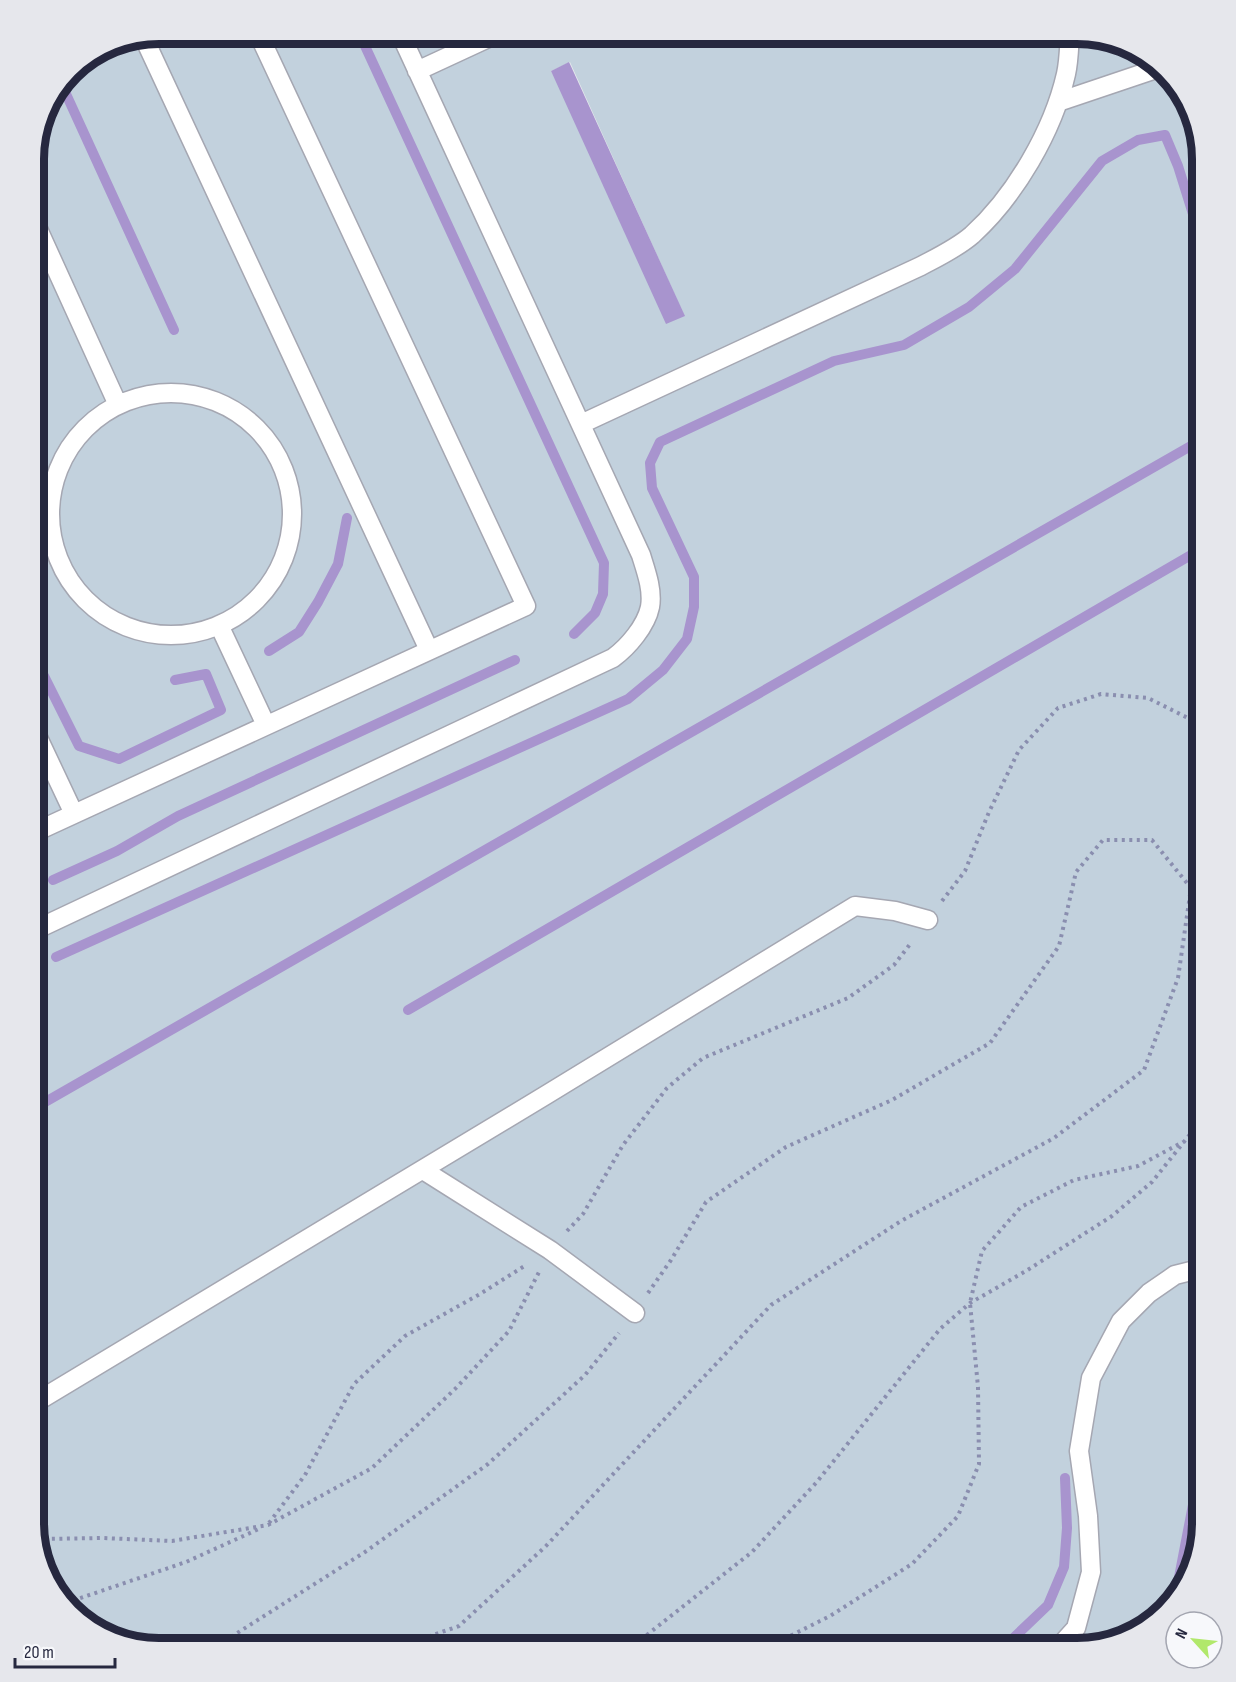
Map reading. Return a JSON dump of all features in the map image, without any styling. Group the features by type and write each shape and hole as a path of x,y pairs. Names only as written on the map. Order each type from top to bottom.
{"lane":[{"path":"147,44 429,650"},
{"path":"44,828 526,606 263,44"},
{"path":"44,926 581,673 623,651 642,626 650,608 649,584 642,555 405,44"},
{"path":"417,71 475,44"},
{"path":"581,424 921,266 970,236 1010,193 1029,162 1058,102 1066,72 1069,44"},
{"path":"1058,102 1152,70"},
{"path":"44,242 118,405"},
{"path":"183,392 209,398 234,409 255,426 272,446 285,470 291,496 292,520 289,544 280,567 267,588 251,605 219,625 186,635 161,635 137,630 113,621 93,607 75,588 61,567 53,543 50,518 51,493 58,468 70,446 86,427 106,411 118,405 130,399 156,393 183,392"},
{"path":"219,625 266,725"},
{"path":"44,750 74,814"},
{"path":"44,1397 423,1170 855,906 895,911 928,920"},
{"path":"423,1170 550,1250 635,1313"},
{"path":"1067,1638 1076,1628 1091,1572 1088,1516 1079,1451 1091,1378 1120,1322 1149,1293 1175,1275 1192,1271"}],"path":[{"path":"44,1539 103,1538 172,1541 268,1525 305,1475 354,1384 405,1336 480,1294 550,1250 583,1214 623,1145 667,1089 703,1058 848,998 894,965 965,871 989,812 1019,750 1058,708 1101,694 1148,698 1192,721"},
{"path":"229,1638 365,1552 488,1464 585,1375 635,1313 706,1202 786,1148 892,1100 990,1043 1059,946 1076,872 1103,840 1152,840 1191,888 1178,978 1144,1070 1054,1138 901,1221 771,1305 546,1546 459,1626 425,1638"},
{"path":"644,1638 752,1552 816,1483 940,1329 970,1303 1026,1271 1112,1216 1152,1182 1192,1131"},
{"path":"786,1638 830,1616 912,1564 958,1516 979,1464 978,1387 970,1303 982,1251 1021,1207 1074,1180 1138,1166 1185,1140"},
{"path":"73,1601 186,1562 268,1525 372,1468 454,1389 509,1331 550,1250"}],"shaded area":[{"path":"143,44 1085,44 1128,55 1148,67 1169,88 1184,114 1192,143 1192,1539 1184,1568 1177,1581 1169,1594 1148,1615 1122,1630 1093,1638 151,1638 114,1630 88,1615 67,1594 52,1568 44,1539 44,143 55,108 77,77 108,55","holes":["570,62 684,316 551,71"]},
{"path":"569,62 685,316 666,324 551,71"}],"waterway":[{"path":"364,44 604,563 603,594 595,613 574,634"},
{"path":"65,91 174,330"},
{"path":"56,957 628,699 663,670 687,639 694,607 694,577 652,488 650,463 660,442 834,361 904,345 969,307 1015,269 1102,161 1138,140 1165,135 1178,166 1192,211"},
{"path":"44,1103 1192,445"},
{"path":"269,651 299,632 318,602 338,564 347,518"},
{"path":"408,1010 1192,554"},
{"path":"53,880 117,851 178,816 515,660"},
{"path":"44,676 79,746 119,759 221,710 206,674 175,680"},
{"path":"1013,1638 1048,1605 1064,1567 1067,1528 1065,1478"},
{"path":"1179,1577 1192,1510"}]}
